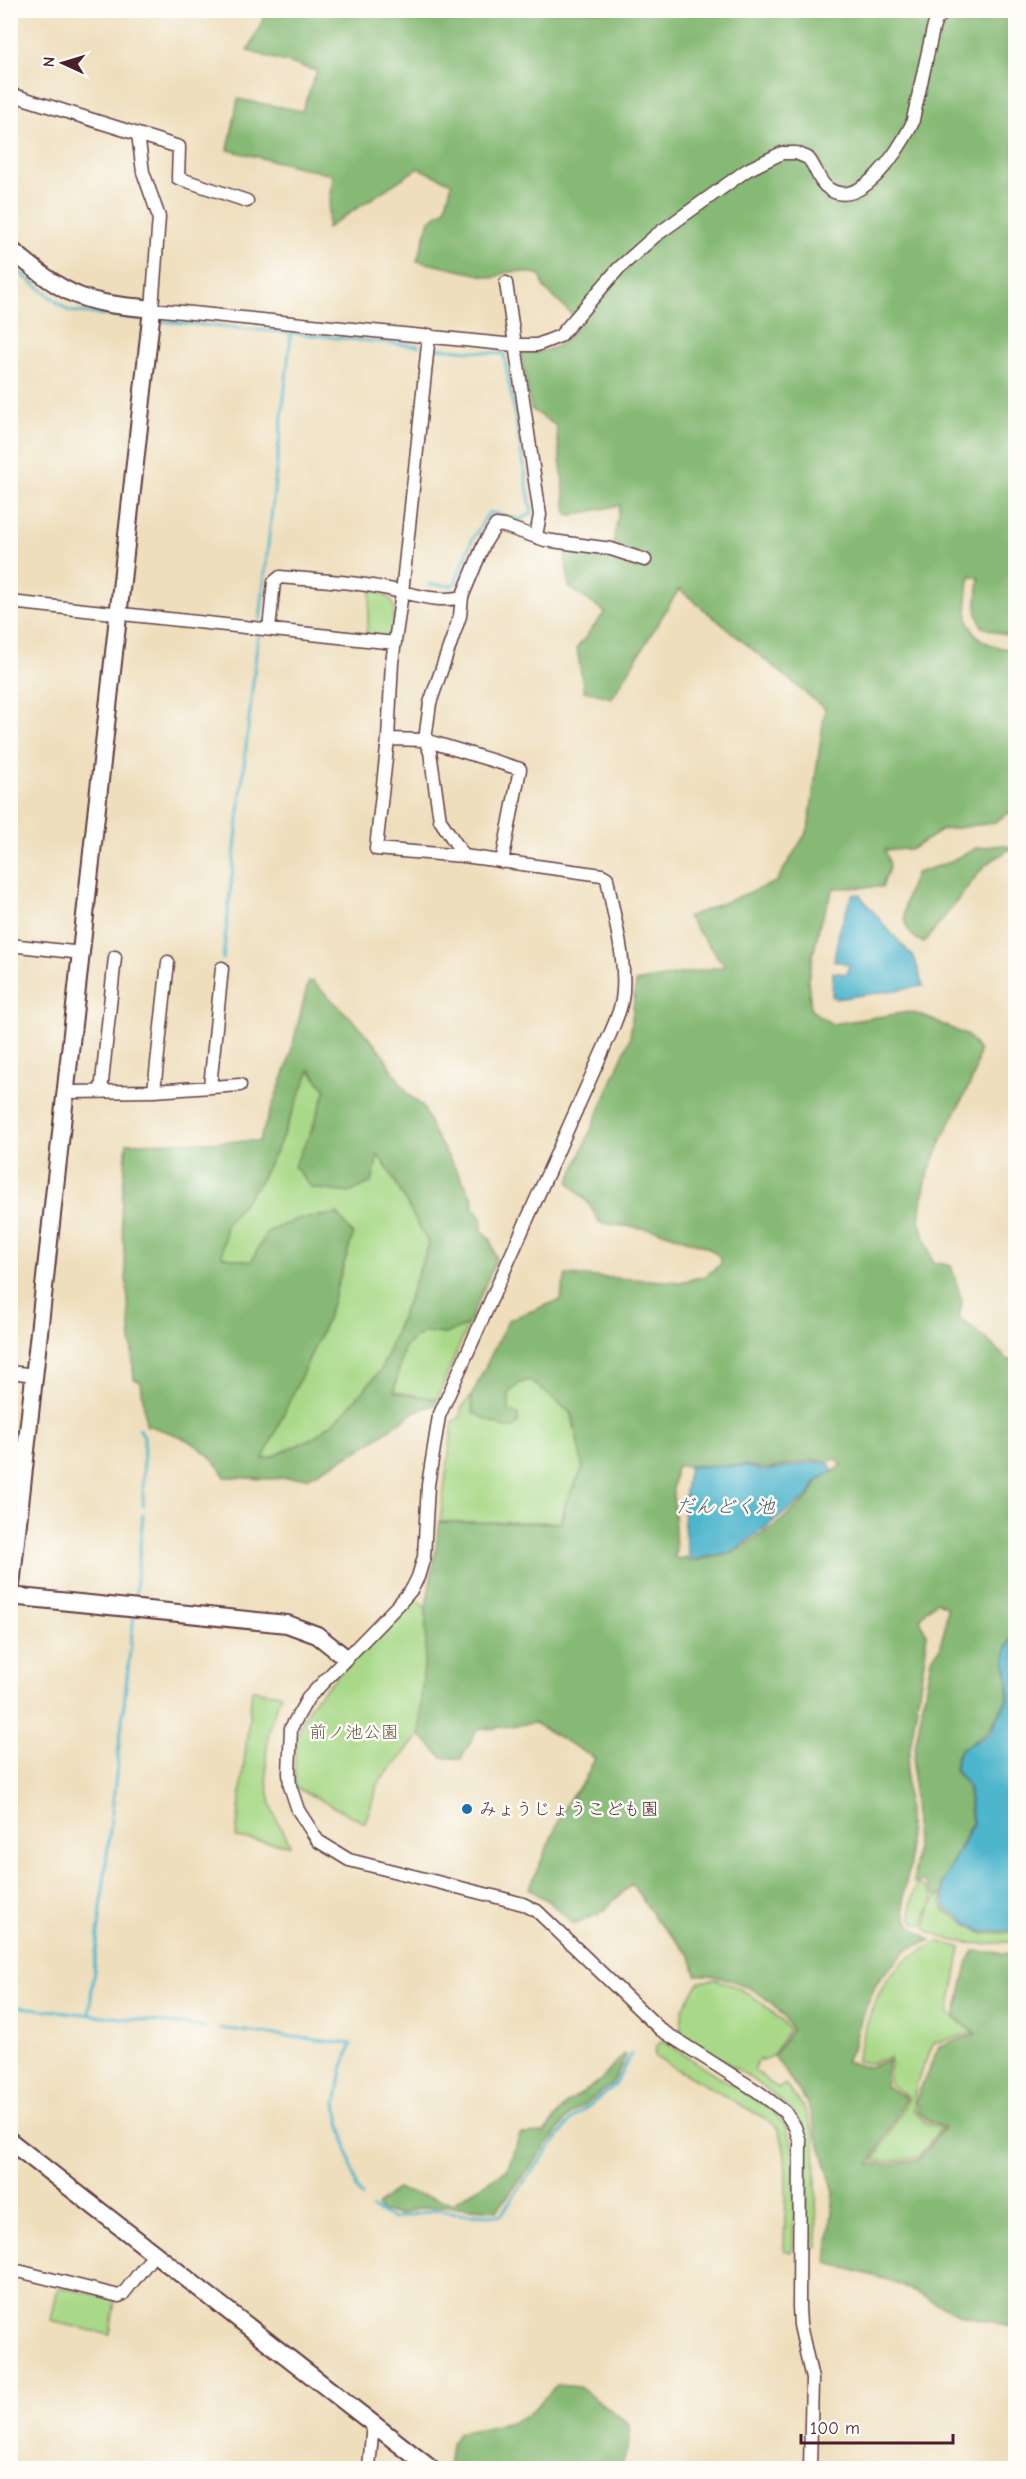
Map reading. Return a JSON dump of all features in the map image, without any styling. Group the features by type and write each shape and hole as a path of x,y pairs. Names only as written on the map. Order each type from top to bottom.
{"street":[{"path":"10,249 49,280 77,295 107,303 514,345 537,345 560,336 618,269 655,236 747,170 773,156 790,152 808,158 823,184 835,192 850,194 861,189 905,137 916,112 933,29 936,20 947,10"},
{"path":"10,94 179,147 178,178 247,201"},
{"path":"138,134 143,172 159,217 152,309 10,1596 287,1624 317,1635 345,1658"},
{"path":"506,284 540,515 536,536"},
{"path":"429,335 402,593 394,643 388,739 376,849 464,856 593,873 607,878 623,978 622,1001 599,1058 439,1416 428,1485 424,1557 418,1577 399,1605 345,1658 301,1707 290,1736 290,1786 298,1810 318,1840 339,1856 359,1864 523,1904 537,1911 661,2030 766,2097 785,2112 800,2142 799,2307 800,2325 812,2379 810,2469"},
{"path":"464,856 440,820 430,752 425,740 430,703 460,616 462,597 492,528 500,525 554,542 611,549 645,560"},
{"path":"269,629 274,582 278,577 355,584 445,598 462,597"},
{"path":"10,602 394,643"},
{"path":"388,739 425,740 520,769 502,862"},
{"path":"10,945 82,953"},
{"path":"101,1092 115,957"},
{"path":"154,1091 168,962"},
{"path":"210,1087 222,968"},
{"path":"67,1092 154,1091 240,1085"},
{"path":"10,1372 35,1376"},
{"path":"10,2141 430,2469"},
{"path":"10,2269 119,2296 123,2294 154,2253"},
{"path":"369,2469 373,2423"}],"green space":[{"path":"267,11 1015,11 1015,634 1005,635 982,627 976,611 979,578 970,576 967,605 971,628 977,636 986,643 1015,650 1015,809 993,823 942,830 912,849 885,850 890,865 882,887 834,888 820,923 808,979 811,1010 832,1024 909,1012 924,1016 968,1036 979,1051 974,1076 944,1135 928,1174 919,1220 933,1262 951,1266 962,1301 959,1318 1007,1359 1015,1361 1016,1635 1007,1648 1006,1701 987,1732 960,1750 955,1761 954,1770 967,1786 972,1822 942,1884 942,1895 935,1896 924,1881 914,1883 916,1845 913,1774 915,1747 931,1659 939,1649 945,1628 947,1608 937,1601 926,1610 920,1619 926,1634 926,1648 906,1774 910,1865 904,1891 904,1910 910,1925 931,1940 906,1950 877,1982 862,2016 853,2048 845,2062 869,2067 888,2060 885,2086 906,2098 870,2164 895,2164 919,2160 944,2127 929,2121 917,2111 915,2101 939,2046 976,2034 955,2017 968,1961 974,1951 1015,1954 1015,2327 958,2314 895,2282 827,2263 834,2192 808,2104 774,2056 792,2030 781,2013 763,1996 741,1984 718,1977 696,1975 691,1956 657,1921 632,1884 599,1914 573,1924 550,1902 529,1889 566,1804 584,1781 595,1758 534,1723 477,1730 461,1759 442,1757 420,1735 426,1648 426,1608 440,1522 561,1523 566,1501 583,1468 572,1414 530,1380 520,1383 509,1393 509,1412 518,1414 518,1424 513,1428 504,1428 473,1413 471,1397 508,1320 560,1300 566,1275 680,1282 705,1276 721,1264 720,1257 707,1247 657,1230 600,1223 588,1203 569,1182 630,1038 636,982 725,966 687,917 776,882 808,830 825,709 679,589 612,698 584,691 577,648 605,612 569,587 565,552 569,547 612,550 620,505 573,515 567,514 556,426 531,409 521,354 556,347 581,323 545,289 540,275 517,272 505,273 494,278 417,261 430,220 445,209 452,183 418,168 327,228 333,175 228,150 238,99 302,111 317,71 248,51","holes":["836,1459 842,1466 818,1480 810,1496 778,1523 733,1553 690,1562 686,1557 680,1559 673,1557 676,1554 673,1487 676,1466 746,1465 767,1469 812,1460"]},
{"path":"371,590 387,596 393,604 392,633 385,639 366,637"},
{"path":"1003,845 1012,848 985,865 924,943 914,937 908,930 904,912 908,892 916,873 947,863 976,848"},
{"path":"312,981 355,1022 380,1050 407,1093 423,1107 435,1135 473,1198 472,1205 482,1218 482,1231 491,1240 496,1260 468,1325 445,1334 423,1332 404,1347 394,1392 437,1399 437,1404 416,1411 361,1449 309,1477 267,1479 225,1477 209,1456 192,1442 146,1425 141,1382 134,1379 121,1211 127,1143 259,1141 288,1064 308,983","holes":["310,1070 326,1090 311,1132 294,1166 312,1188 349,1193 372,1182 378,1155 429,1245 381,1370 340,1417 313,1438 263,1459 326,1322 353,1235 338,1214 297,1219 267,1232 251,1262 222,1256 226,1224 259,1183 278,1147"]},
{"path":"309,1070 326,1090 311,1132 295,1166 378,1154 429,1244 381,1370 340,1417 313,1438 272,1457 262,1459 326,1322 353,1235 338,1214 298,1219 267,1232 251,1262 222,1256 226,1224 259,1183 278,1147"},
{"path":"468,1325 437,1399 394,1392 404,1347 423,1332 445,1334"},
{"path":"530,1380 572,1414 583,1468 566,1501 560,1522 440,1522 453,1422 460,1417 461,1409 472,1395 509,1412 509,1393 520,1383"},
{"name":"前ノ池公園","path":"415,1598 426,1608 426,1648 420,1735 379,1782 365,1823 295,1787 299,1729 316,1698"},
{"path":"252,1690 281,1694 271,1723 266,1770 275,1816 290,1845 236,1838"},
{"path":"917,1884 928,1891 933,1899 926,1913 924,1925 914,1923 911,1913 912,1898"},
{"path":"942,1897 943,1910 983,1934 1015,1932 1015,1941 969,1943 937,1935 926,1929 936,1898"},
{"path":"938,1941 961,1948 949,2013 973,2033 934,2043 923,2068 915,2092 913,2110 926,2123 941,2128 919,2157 896,2161 874,2161 909,2098 889,2084 890,2057 870,2063 856,2061 863,2035 878,1996 893,1973 906,1960"},
{"path":"716,1979 756,1999 789,2030 772,2056 764,2061 759,2059 754,2070 778,2089 785,2084 804,2108 815,2136 817,2246 810,2251 805,2251 807,2156 802,2128 795,2116 783,2103 748,2076 680,2034 683,2009 699,1982"},
{"path":"662,2041 769,2108 784,2123 791,2139 795,2162 791,2253 784,2251 786,2173 783,2143 777,2128 766,2119 655,2057 656,2046"},
{"path":"624,2054 626,2056 612,2084 569,2116 497,2210 441,2206 419,2208 399,2215 381,2211 377,2206 396,2189 453,2203 507,2170 520,2134 544,2133 567,2103 599,2082"},
{"path":"58,2287 115,2299 110,2335 51,2321"},
{"path":"558,2385 579,2387 629,2424 630,2440 621,2468 448,2468 451,2444 459,2432 495,2426 522,2418"}],"water":[{"path":"859,894 915,959 923,986 836,999 832,996 833,972 847,974 849,964 834,961 839,932 852,895"},
{"name":"だんどく池","path":"814,1462 829,1463 833,1472 818,1479 809,1495 732,1552 690,1560 684,1514 689,1467 745,1466 765,1471"},
{"path":"1015,1637 1015,1930 982,1932 945,1908 942,1884 973,1823 968,1786 955,1769 957,1760 962,1749 989,1733 1008,1698 1006,1651"}],"waterway":[{"path":"10,265 69,311 140,319"},
{"path":"160,321 291,333 260,620"},
{"path":"291,333 419,346"},
{"path":"429,584 452,586 472,540 489,512 521,520 532,513 504,354 436,348"},
{"path":"223,959 258,636"},
{"path":"139,1429 144,1436 143,1506"},
{"path":"135,1601 143,1515"},
{"path":"89,2015 134,1615"},
{"path":"10,2006 204,2027"},
{"path":"219,2028 351,2044 342,2070 336,2105 357,2189 362,2197"},
{"path":"372,2208 393,2219 438,2209 459,2214 501,2215 571,2120 615,2085 631,2054"}],"place":[{"name":"みょうじょうこども園","path":"467,1809"}]}
